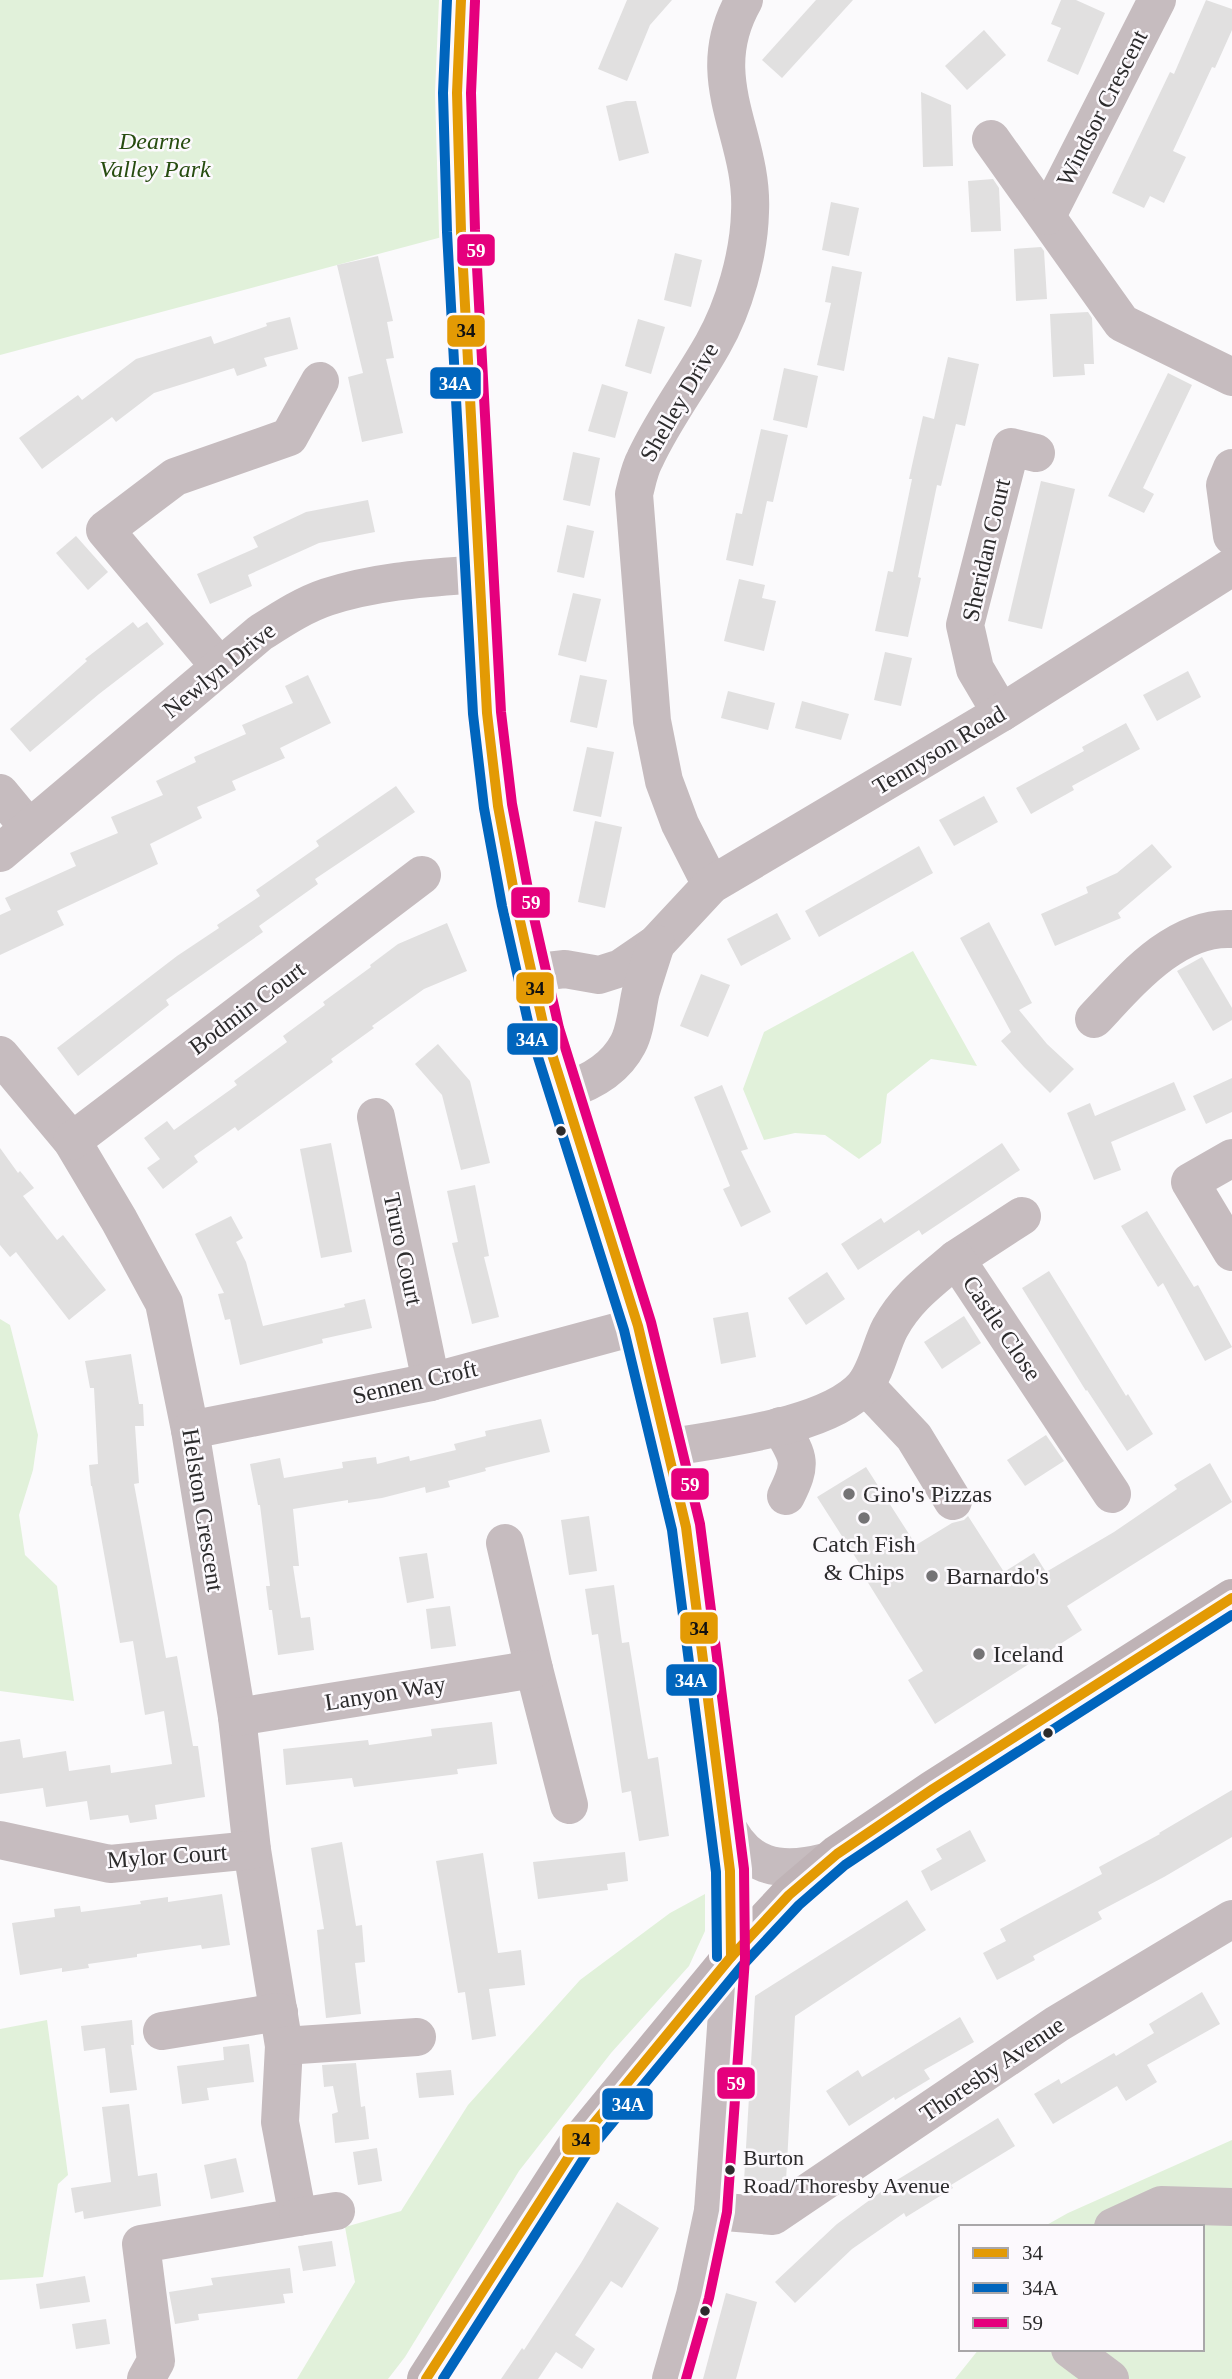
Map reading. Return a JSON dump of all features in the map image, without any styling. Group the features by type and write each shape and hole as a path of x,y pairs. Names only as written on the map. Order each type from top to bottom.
{"main road":[{"path":"426,2379 577,2144 731,1957 789,1895 826,1862 933,1789 1232,1598"}],"street":[{"path":"461,0 457,93 460,204 478,574 487,713 498,806 530,973 545,1032 638,1326 686,1527 730,1871 731,1957 713,2211 695,2295 671,2379"},
{"name":"Shelley Drive","path":"711,885 680,824 664,781 652,720 634,494 643,461 714,343 732,300 744,258 750,211 748,186 729,92 726,46 732,20 744,0"},
{"name":"Windsor Crescent","path":"1047,216 1157,0"},
{"name":"Windsor Crescent","path":"991,139 1122,323 1232,377"},
{"path":"220,667 105,530 175,477 289,437 320,381"},
{"name":"Sheridan Court","path":"1001,713 975,669 965,625 1011,447 1036,453"},
{"path":"1232,468 1225,485 1232,536"},
{"name":"Tennyson Road","path":"530,973 565,969 599,975 621,968 656,944 711,885 1001,713 1232,567"},
{"name":"Newlyn Drive","path":"0,853 260,633 295,611 326,597 366,586 406,579 478,574"},
{"path":"0,793 29,828"},
{"name":"Bodmin Court","path":"72,1141 422,875"},
{"path":"1094,1019 1146,965 1193,936 1216,928 1232,929"},
{"name":"Tennyson Road","path":"564,1091 581,1086 603,1073 618,1059 629,1042 656,944"},
{"name":"Helston Crescent","path":"0,1055 72,1141 164,1303 190,1430 237,1717 252,1850 281,2029 280,2122 298,2217"},
{"name":"Truro Court","path":"376,1117 431,1382"},
{"path":"1232,1158 1190,1182 1232,1252"},
{"path":"956,1259 1022,1216"},
{"name":"Castle Close","path":"865,1385 890,1328 912,1294 956,1259 1112,1494"},
{"name":"Sennen Croft","path":"190,1430 431,1382 638,1326"},
{"path":"668,1448 812,1417 846,1401 865,1385 914,1437 953,1501"},
{"path":"780,1426 797,1460 797,1474 786,1496"},
{"path":"505,1543 569,1805"},
{"name":"Lanyon Way","path":"237,1717 534,1669"},
{"path":"723,1818 732,1839 757,1860 786,1869 804,1868 826,1862"},
{"name":"Mylor Court","path":"0,1840 110,1864 252,1850"},
{"name":"Thoresby Avenue","path":"713,2211 774,2217 1057,2024 1232,1919"},
{"path":"162,2031 281,2029 417,2037"},
{"path":"1117,2225 1161,2205 1232,2207"},
{"path":"146,2379 156,2361 127,2246 336,2211"},
{"path":"1073,2351 1110,2379"}],"green space":[{"name":"Dearne Valley Park","path":"0,0 441,0 438,54 442,237 0,355"},
{"path":"913,951 977,1066 931,1059 887,1094 881,1143 859,1159 825,1135 795,1133 764,1140 743,1089 764,1032"},
{"path":"0,1319 10,1325 38,1435 33,1470 19,1515 25,1555 57,1586 74,1701 0,1691"},
{"path":"705,1894 705,1931 689,1966 611,2053 519,2171 405,2357 388,2379 297,2379 355,2282 345,2227 401,2211 468,2105 580,1980 670,1913"},
{"path":"47,2020 68,2175 58,2184 43,2277 0,2280 0,2029"},
{"path":"1232,2140 1232,2379 955,2379 977,2351 1204,2351 1204,2225 1047,2225"}],"building":[{"path":"627,0 672,0 650,25 627,81 598,69"},
{"path":"816,0 853,0 782,78 762,60"},
{"path":"1061,0 1076,0 1105,13 1078,75 1047,61 1061,28 1051,24"},
{"path":"1206,0 1232,9 1232,30 1173,151 1186,157 1164,203 1150,196 1144,208 1112,193 1170,72 1174,74"},
{"path":"984,30 1006,55 967,90 945,66"},
{"path":"921,92 951,105 953,166 923,167"},
{"path":"636,101 649,153 619,161 606,106"},
{"path":"993,179 999,188 1001,231 971,232 968,181"},
{"path":"831,202 859,208 849,256 822,250"},
{"path":"1041,247 1044,251 1047,299 1016,301 1014,249"},
{"path":"675,253 702,260 691,307 664,300"},
{"path":"378,256 393,321 387,322 394,358 386,359 403,433 362,442 348,377 363,373 337,265"},
{"path":"832,266 862,272 844,371 817,365 831,303 825,302"},
{"path":"1088,312 1092,318 1094,364 1084,364 1085,375 1053,377 1050,314"},
{"path":"290,317 298,349 264,358 267,366 237,376 234,368 154,393 116,422 112,417 42,469 19,438 78,395 82,400 136,359 211,336 214,344 267,326 266,323"},
{"path":"638,319 665,327 651,374 625,366"},
{"path":"948,357 979,364 965,426 956,424 941,486 937,485 908,637 875,631 888,571 893,572 923,416 934,419"},
{"path":"784,368 818,376 807,428 773,420"},
{"path":"1168,373 1192,385 1143,488 1154,494 1144,513 1108,496"},
{"path":"602,384 628,392 615,438 588,431"},
{"path":"761,429 788,435 773,502 767,501 753,566 726,560 736,513 742,514"},
{"path":"573,452 600,458 590,506 563,500"},
{"path":"1041,481 1075,489 1042,629 1008,621"},
{"path":"368,500 375,532 319,543 248,575 252,586 210,604 197,574 258,547 253,537 306,512"},
{"path":"567,525 594,531 584,578 557,572"},
{"path":"76,536 108,572 88,590 56,553"},
{"path":"739,579 765,585 762,598 776,601 764,651 724,641"},
{"path":"573,593 601,599 586,662 558,655"},
{"path":"133,622 138,628 147,622 164,644 30,752 10,729 87,661 85,659"},
{"path":"885,652 912,658 901,706 874,700"},
{"path":"1188,671 1201,697 1157,721 1143,695"},
{"path":"308,675 331,723 280,748 285,758 232,781 236,790 197,807 202,818 150,844 158,864 57,911 64,925 0,955 0,915 11,910 5,898 76,866 70,853 118,833 111,817 163,795 156,781 196,762 194,757 246,734 242,725 293,703 285,686"},
{"path":"580,675 607,680 597,728 570,722"},
{"path":"728,691 775,703 768,730 721,718"},
{"path":"802,701 849,714 841,740 795,728"},
{"path":"1126,723 1140,749 1072,786 1074,790 1031,814 1016,788 1084,751 1082,747"},
{"path":"587,747 614,752 601,817 573,811"},
{"path":"396,786 415,812 315,879 318,884 259,926 263,932 166,1000 169,1005 78,1076 57,1048 177,956 219,928 217,925 260,896 256,890 319,846 316,841"},
{"path":"984,796 998,822 954,846 939,820"},
{"path":"595,821 622,827 605,908 578,902"},
{"path":"1152,844 1172,867 1118,913 1121,918 1055,946 1041,914 1088,893 1086,887 1117,873"},
{"path":"919,846 933,873 819,937 805,911"},
{"path":"777,913 791,939 741,966 727,939"},
{"path":"989,922 1032,1003 1019,1010 1047,1044 1074,1069 1050,1093 1001,1041 1011,1032 960,938"},
{"path":"447,923 467,971 424,989 372,1026 374,1028 331,1059 333,1062 238,1131 235,1127 194,1156 198,1162 163,1189 147,1168 160,1159 144,1138 167,1121 174,1130 237,1085 234,1081 287,1042 283,1036 398,944"},
{"path":"1202,957 1232,1008 1232,1020 1213,1031 1177,971"},
{"path":"701,974 730,985 708,1037 680,1026"},
{"path":"438,1044 470,1081 490,1163 461,1170 442,1095 415,1064"},
{"path":"1232,1078 1232,1112 1206,1124 1193,1096"},
{"path":"1174,1082 1186,1110 1111,1142 1121,1170 1094,1180 1067,1113 1090,1103 1095,1116"},
{"path":"722,1085 748,1149 741,1151 771,1212 741,1227 723,1189 730,1186 694,1097"},
{"path":"331,1143 352,1252 321,1258 300,1149"},
{"path":"1002,1143 1020,1170 922,1235 919,1230 858,1270 841,1244 881,1218 884,1223"},
{"path":"0,1148 18,1173 20,1171 34,1188 23,1196 57,1240 63,1235 106,1290 69,1320 16,1252 10,1257 0,1245"},
{"path":"475,1185 489,1256 484,1257 499,1317 472,1324 452,1243 458,1242 447,1191"},
{"path":"1147,1211 1194,1287 1198,1285 1232,1347 1205,1361 1163,1283 1158,1287 1121,1226"},
{"path":"231,1216 243,1238 236,1242 246,1262 263,1326 345,1307 344,1304 365,1299 372,1328 322,1339 323,1343 240,1365 230,1319 225,1320 218,1294 224,1293 195,1234"},
{"path":"1049,1271 1126,1396 1128,1394 1153,1434 1127,1451 1022,1288"},
{"path":"827,1272 845,1299 806,1325 788,1298"},
{"path":"748,1312 756,1357 721,1364 713,1318"},
{"path":"964,1316 981,1343 942,1369 924,1342"},
{"path":"131,1354 139,1404 143,1404 144,1426 135,1426 139,1483 134,1484 166,1658 177,1656 193,1746 198,1746 205,1797 155,1805 157,1819 130,1823 128,1815 90,1820 87,1801 46,1807 43,1788 0,1794 0,1742 20,1739 23,1758 66,1751 69,1771 110,1765 111,1773 172,1764 164,1711 145,1715 133,1641 120,1643 91,1486 89,1465 98,1464 94,1388 90,1388 85,1361"},
{"path":"541,1419 550,1452 485,1468 486,1471 448,1481 450,1487 426,1493 425,1487 382,1498 348,1503 348,1500 293,1509 299,1566 293,1566 301,1618 310,1617 314,1650 278,1655 266,1586 270,1586 260,1505 250,1464 280,1458 284,1478 343,1468 342,1462 376,1457 377,1464 409,1456 410,1461 456,1450 454,1444 486,1436 485,1431"},
{"path":"1046,1435 1064,1461 1025,1486 1007,1460"},
{"path":"1210,1463 1232,1502 1067,1606 1082,1630 935,1724 908,1680 923,1671 817,1497 866,1467 916,1545 968,1516 1004,1572 1034,1553 1046,1572 1114,1532 1177,1489 1174,1485"},
{"path":"589,1516 597,1571 569,1575 561,1520"},
{"path":"427,1553 434,1598 407,1603 399,1557"},
{"path":"614,1585 622,1643 629,1642 648,1759 658,1757 669,1836 639,1841 631,1791 622,1793 598,1634 592,1635 585,1589"},
{"path":"450,1606 456,1646 431,1649 426,1609"},
{"path":"492,1722 497,1764 457,1769 458,1774 354,1787 352,1778 286,1785 283,1749 368,1740 369,1745 432,1736 431,1729"},
{"path":"1232,1790 1232,1837 1098,1912 1102,1919 1033,1956 1035,1960 997,1980 983,1953 1006,1941 1000,1929 1102,1874 1099,1867"},
{"path":"970,1830 986,1861 931,1891 921,1871 942,1859 936,1849"},
{"path":"342,1842 356,1926 362,1925 365,1962 355,1963 361,2014 326,2018 317,1930 324,1929 311,1848"},
{"path":"625,1852 628,1881 607,1884 608,1890 538,1899 533,1862"},
{"path":"483,1853 498,1953 521,1950 525,1985 489,1989 496,2036 472,2040 465,1992 458,1993 436,1861"},
{"path":"222,1894 230,1945 202,1949 201,1945 137,1954 137,1957 88,1964 89,1968 62,1972 62,1968 20,1975 12,1923 55,1917 54,1909 80,1906 81,1912 141,1904 140,1901 168,1897 168,1902"},
{"path":"907,1900 926,1930 795,2016 786,2181 744,2181 755,1996"},
{"path":"1202,1992 1220,2024 1147,2065 1157,2082 1126,2101 1117,2086 1053,2124 1034,2094 1059,2079 1061,2084 1154,2033 1149,2024"},
{"path":"960,2017 974,2042 924,2070 930,2079 895,2100 894,2097 849,2126 826,2091 858,2070 862,2077"},
{"path":"132,2020 134,2045 131,2045 137,2090 110,2093 105,2048 84,2051 81,2026"},
{"path":"249,2044 254,2082 207,2088 209,2100 182,2104 177,2066 224,2060 223,2047"},
{"path":"356,2063 361,2107 365,2106 369,2139 335,2143 332,2114 338,2112 333,2086 324,2087 322,2065"},
{"path":"451,2070 454,2095 419,2098 416,2073"},
{"path":"129,2104 138,2176 157,2173 161,2206 84,2219 83,2211 75,2213 71,2188 111,2182 102,2107"},
{"path":"998,2118 1015,2146 951,2185 953,2188 906,2217 904,2213 852,2249 795,2303 775,2282 837,2224 897,2180"},
{"path":"377,2148 382,2181 358,2185 353,2152"},
{"path":"236,2158 244,2192 211,2199 204,2165"},
{"path":"617,2202 659,2228 622,2288 611,2281 575,2335 595,2349 582,2369 556,2352 538,2379 501,2379 522,2348 524,2350"},
{"path":"332,2241 336,2266 303,2271 298,2246"},
{"path":"290,2268 293,2293 283,2294 285,2303 198,2314 199,2320 175,2324 169,2292 213,2285 211,2278"},
{"path":"85,2276 90,2302 40,2309 36,2284"},
{"path":"726,2293 757,2302 736,2379 703,2379"},
{"path":"106,2319 110,2344 76,2349 72,2324"}],"transit line":[{"name":"34A","path":"447,0 443,93 447,232 473,714 484,808 502,906 531,1035 624,1330 672,1530 716,1872 717,1957"},
{"name":"34","path":"461,0 457,93 461,231 487,713 498,806 516,903 545,1032 638,1326 686,1527 730,1871 731,1957"},
{"name":"59","path":"475,1 471,93 475,230 501,712 512,804 559,1028 651,1322 700,1524 744,1869 745,1958 727,2212 709,2298 686,2379"},
{"name":"34","path":"426,2379 577,2144 731,1957 789,1895 837,1854 933,1789 1232,1598"},
{"name":"34A","path":"443,2379 588,2152 742,1966 799,1905 845,1865 1232,1615"}],"place":[{"name":"Gino's Pizzas","path":"849,1494"},
{"name":"Catch Fish & Chips","path":"864,1518"},
{"name":"Barnardo's","path":"932,1576"},
{"name":"Iceland","path":"979,1654"},
{"name":"Burton Road/Thoresby Avenue","path":"730,2170"}]}
